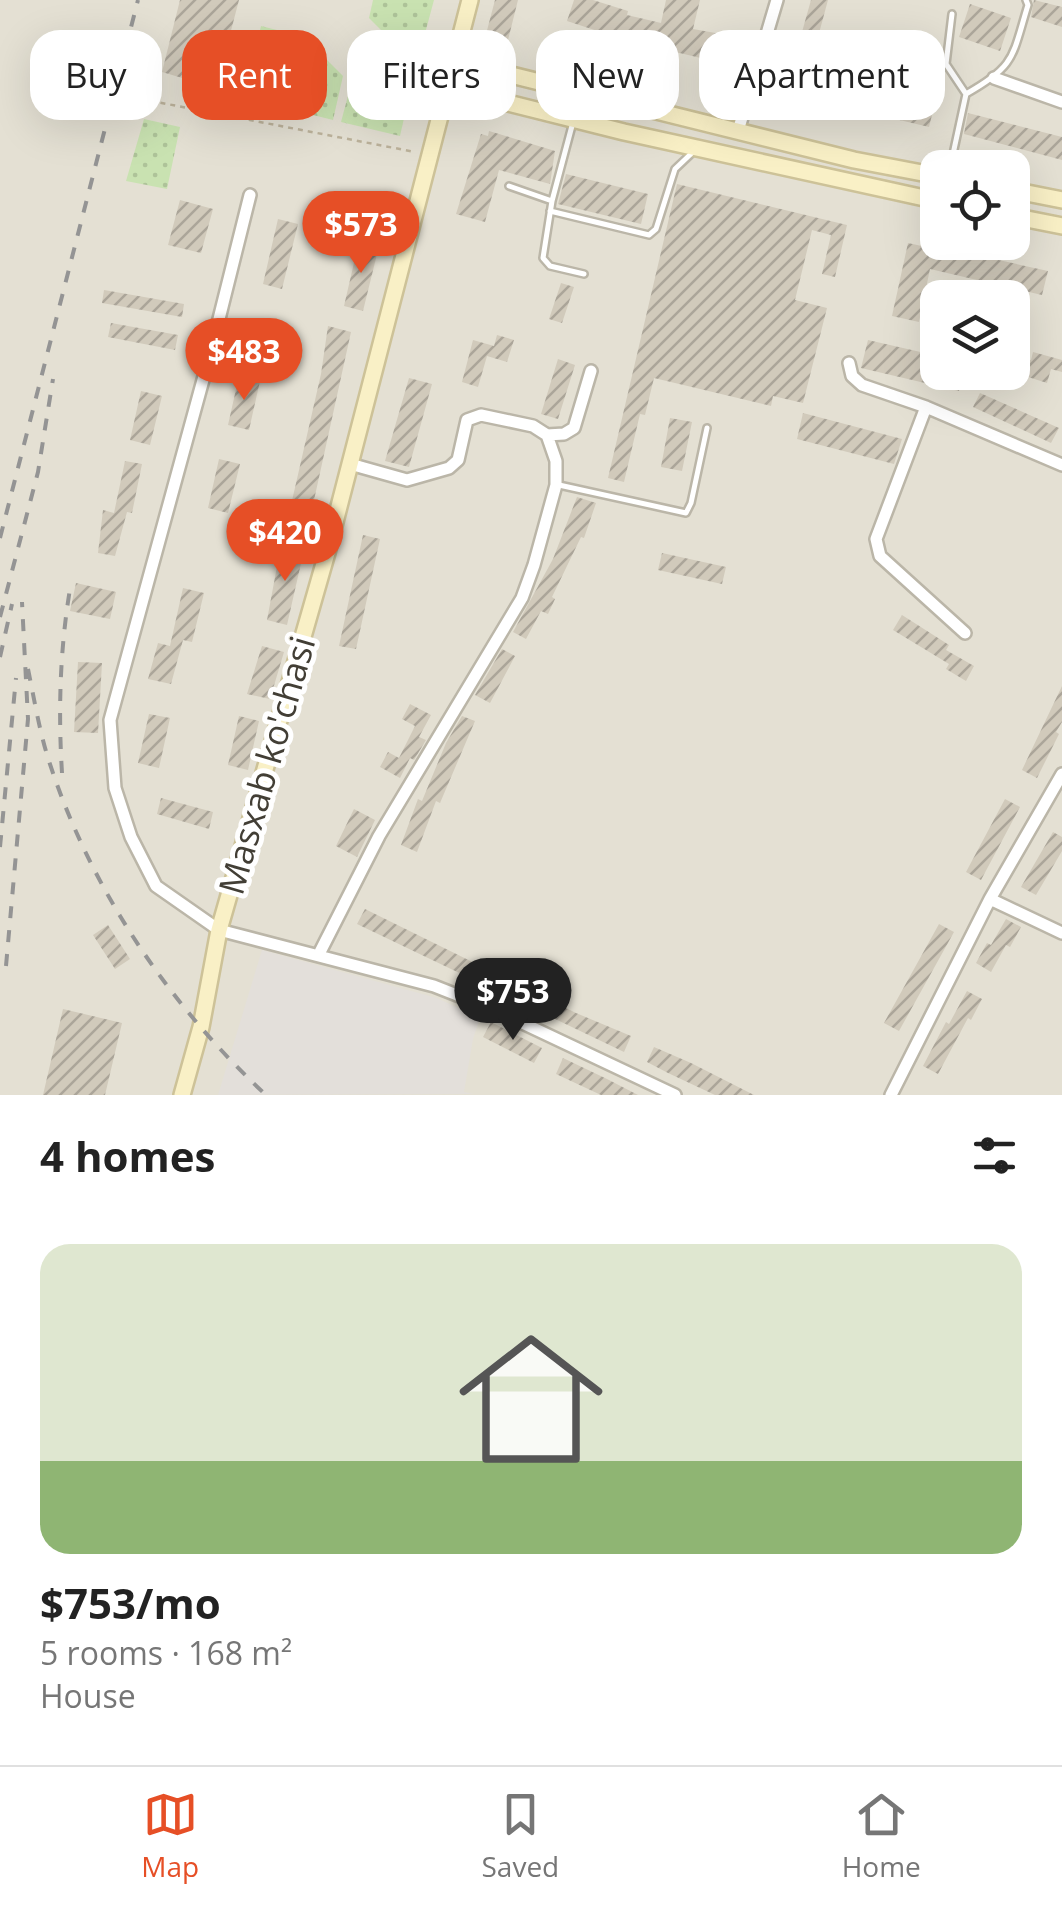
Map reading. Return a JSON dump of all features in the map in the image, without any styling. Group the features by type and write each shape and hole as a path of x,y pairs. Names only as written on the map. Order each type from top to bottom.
{"main road":[{"path":"463,30 470,0"},
{"path":"516,76 920,172"},
{"name":"Masxab ko'chasi","path":"182,1095 201,1028 219,930 350,464 440,120"},
{"path":"578,120 920,197"},
{"path":"1030,194 1062,200"},
{"path":"1030,220 1062,226"}],"street":[{"path":"738,131 777,0"},
{"path":"994,78 1062,102"},
{"path":"250,195 110,720 114,788 131,837 156,886 219,930 434,986 496,1010 675,1095"},
{"path":"849,362 852,376 862,384 1062,466"},
{"path":"547,436 574,428 591,371"},
{"path":"926,407 876,539 880,556 965,633"},
{"path":"320,954 379,836 522,598 556,485 556,460 547,436 533,426 481,414 468,420 458,460 449,468 407,480 350,464"},
{"path":"891,1095 990,899 1062,774"},
{"path":"990,899 1062,933"}],"lane":[{"path":"966,94 1010,64 1028,5 1026,0"},
{"path":"952,14 946,64 966,94 954,150"},
{"path":"574,120 552,201 542,258 550,266 584,274"},
{"path":"550,210 649,236 656,229 676,169 697,148"},
{"path":"509,186 552,201"},
{"path":"556,485 686,513 708,428"}],"path":[{"path":"162,103 431,155"}],"shaded area":[{"path":"0,0 1062,0 1062,1095 0,1095"},
{"path":"262,950 437,998 480,1018 464,1092 474,1094 218,1095"}],"green space":[{"path":"373,0 434,0 426,30 381,30 369,18"},
{"path":"327,60 343,76 333,120 327,118"},
{"path":"347,100 347,120 404,120 400,136 341,122"},
{"path":"144,120 180,127 167,189 126,181"}],"building":[{"path":"180,0 239,0 231,30 182,30 182,78 162,72"},
{"path":"495,0 518,0 510,30 487,30"},
{"path":"574,0 593,0 628,11 627,15 661,23 666,0 700,0 693,29 699,30 699,58 679,53 679,30 594,30 567,21"},
{"path":"811,0 828,0 820,30 803,30"},
{"path":"1034,0 1062,7 1062,27 1031,17"},
{"path":"970,4 1011,18 1000,51 959,37"},
{"path":"968,113 1062,137 1062,160 1030,150 964,134"},
{"path":"899,120 931,120 929,127"},
{"path":"489,131 555,151 550,184 499,170 485,222 456,214 481,134 488,136"},
{"path":"566,174 648,194 641,224 558,204"},
{"path":"677,184 847,225 835,277 822,274 831,235 812,230 795,300 827,308 803,403 773,396 771,406 654,378 645,415 640,414 624,482 608,478"},
{"path":"180,200 213,209 201,253 168,245"},
{"path":"278,219 298,224 282,289 263,284"},
{"path":"359,241 379,246 363,311 344,306"},
{"path":"908,243 920,246 920,260 998,260 1048,271 1042,295 1030,292 1030,280 977,280 930,269 928,280 920,280 919,322 892,316"},
{"path":"561,283 574,287 562,323 549,319"},
{"path":"104,290 184,304 182,317 102,303"},
{"path":"111,323 178,335 175,350 108,337"},
{"path":"328,326 351,332 307,532 286,527"},
{"path":"497,335 514,340 507,362 487,356 478,387 462,382 473,340 494,346"},
{"path":"868,340 920,352 920,382 861,368"},
{"path":"1033,352 1062,360 1062,372 1051,369 1047,383 1030,378"},
{"path":"558,359 575,365 558,419 541,414"},
{"path":"239,376 260,381 249,430 228,425"},
{"path":"409,378 432,384 409,467 385,461"},
{"path":"141,391 162,396 150,445 130,440"},
{"path":"980,393 1059,428 1051,443 973,407"},
{"path":"803,413 902,439 894,464 797,439"},
{"path":"670,418 692,422 682,471 661,467"},
{"path":"219,459 240,464 228,513 208,508"},
{"path":"125,461 142,464 132,513 127,512 115,556 98,553 103,510 114,513"},
{"path":"577,497 596,503 584,538 581,537 552,597 555,599 548,614 541,611 526,639 513,632 553,559"},
{"path":"363,535 380,539 356,649 339,646"},
{"path":"281,545 304,550 287,625 267,620"},
{"path":"662,553 726,567 722,584 658,570"},
{"path":"76,583 116,592 110,619 70,611"},
{"path":"183,588 204,593 192,642 183,640 171,684 148,679 158,643 170,646"},
{"path":"902,615 949,645 946,650 974,666 966,681 946,669 949,664 893,630"},
{"path":"262,646 284,652 270,699 247,694"},
{"path":"502,649 515,656 490,703 475,695"},
{"path":"78,662 102,663 98,733 74,732"},
{"path":"1062,686 1062,722 1056,732 1059,734 1037,778 1022,770"},
{"path":"410,704 431,715 419,737 426,740 414,760 410,758 400,778 380,767 388,752 399,758 415,726 402,719"},
{"path":"149,714 170,718 159,768 138,763"},
{"path":"239,716 259,721 248,770 228,765"},
{"path":"462,716 475,721 440,803 436,801 417,852 401,845 418,799 422,801"},
{"path":"161,798 213,812 209,829 157,814"},
{"path":"1005,799 1020,807 981,880 966,872"},
{"path":"354,809 375,820 357,857 336,846"},
{"path":"1053,832 1062,837 1062,851 1036,895 1021,887"},
{"path":"365,909 631,1036 624,1052 357,924"},
{"path":"1006,919 1021,927 991,972 976,963"},
{"path":"939,924 954,932 899,1031 884,1023"},
{"path":"108,925 130,959 115,969 93,935"},
{"path":"967,991 982,999 938,1074 923,1066"},
{"path":"63,1009 122,1023 105,1095 43,1095"},
{"path":"491,1022 542,1048 534,1063 483,1037"},
{"path":"654,1047 754,1095 715,1095 668,1073 647,1062"},
{"path":"563,1058 638,1095 601,1095 556,1074"}],"railway":[{"path":"0,538 138,0"},
{"path":"0,617 38,472 53,379"},
{"path":"62,773 61,678 71,583"},
{"path":"6,966 28,719 22,602"},
{"path":"0,657 12,604"},
{"path":"28,669 39,725 65,806 109,897 196,1022 266,1095"},
{"path":"0,847 16,678"}]}
